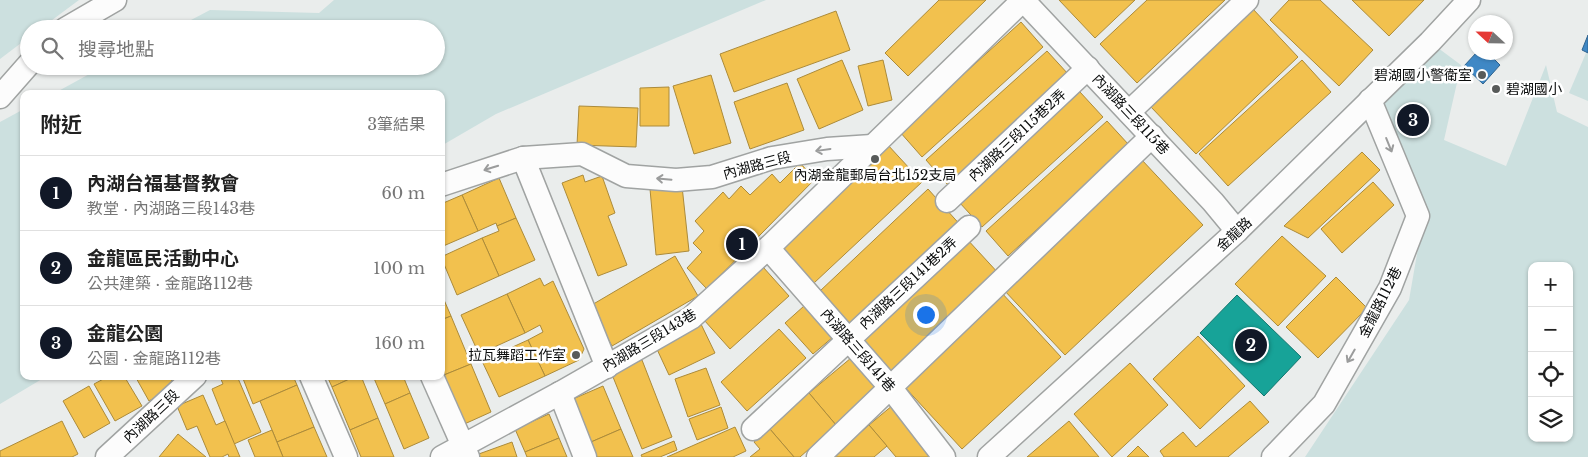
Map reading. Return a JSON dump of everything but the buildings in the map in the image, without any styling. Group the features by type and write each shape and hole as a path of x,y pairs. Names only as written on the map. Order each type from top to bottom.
{"street":[{"path":"81,20 115,0"},
{"path":"872,146 1023,0"},
{"name":"內湖路三段115巷","path":"1023,0 1152,136 1237,231"},
{"path":"1129,112 1247,0"},
{"name":"金龍路","path":"989,457 1237,231 1430,42 1469,0"},
{"name":"內湖路三段115巷2弄","path":"947,201 1088,68"},
{"path":"0,97 20,74"},
{"name":"金龍路112巷","path":"1273,457 1324,404 1390,288 1418,216 1370,100"},
{"path":"818,457 1152,136"},
{"name":"內湖路三段","path":"445,184 523,158 582,154 626,176 676,180 712,177 772,158 827,149 872,146"},
{"name":"內湖路三段143巷","path":"442,457 466,451 560,393 691,318 768,248 872,146"},
{"path":"523,158 607,367"},
{"name":"內湖路三段141巷2弄","path":"753,429 969,227"},
{"name":"內湖路三段141巷","path":"768,248 890,386 944,457"},
{"name":"內湖路三段","path":"107,457 190,380"},
{"path":"313,380 346,457"},
{"path":"434,380 466,451"},
{"path":"560,393 585,457"}],"shaded area":[{"path":"0,0 79,0 52,20 20,20 20,44 0,59"},
{"path":"334,0 766,0 496,114 445,144 445,90 60,90 88,75 445,75 445,20 191,20 210,10 319,13"},
{"path":"1430,42 1461,65 1444,140 1506,166 1546,65 1557,112 1588,127 1588,457 1305,457 1409,300 1425,208 1370,100"},
{"path":"1586,53 1588,54 1588,101 1569,93"},
{"path":"20,111 20,380 40,380 0,404 0,122"}],"place":[{"name":"碧湖國小警衛室","path":"1482,75"},
{"name":"碧湖國小","path":"1496,89"},
{"name":"金龍公園","path":"1413,120"},
{"name":"內湖金龍郵局台北152支局","path":"875,159"},
{"name":"內湖台福基督教會","path":"742,244"},
{"name":"金龍區民活動中心","path":"1251,345"},
{"name":"拉瓦舞蹈工作室","path":"576,355"}]}
